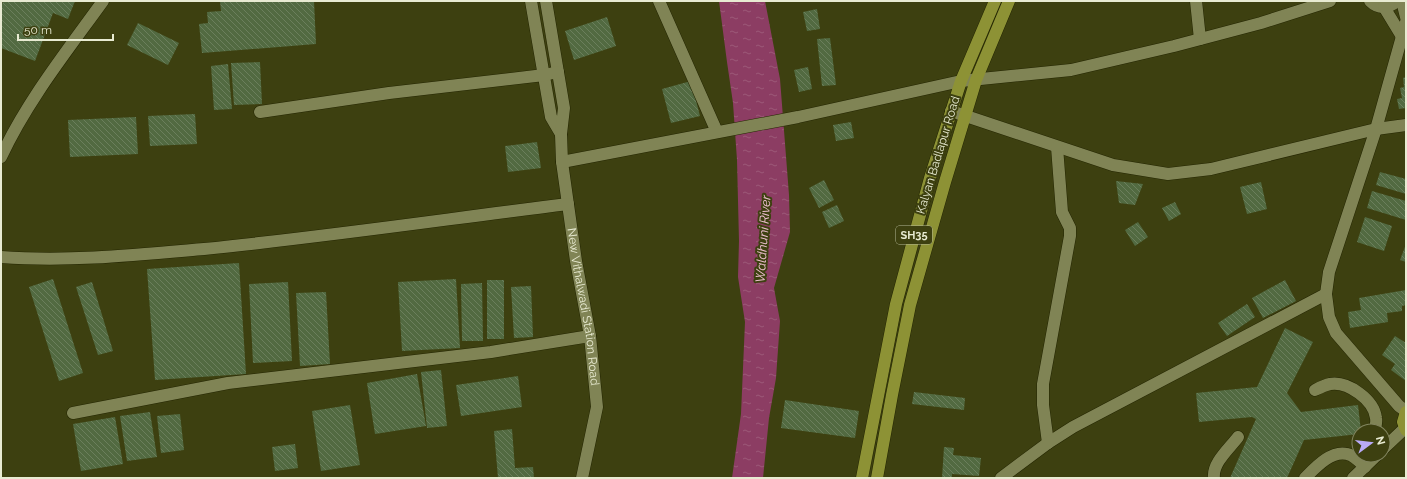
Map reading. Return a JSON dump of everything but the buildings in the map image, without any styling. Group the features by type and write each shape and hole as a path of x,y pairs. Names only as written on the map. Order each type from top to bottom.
{"main road":[{"name":"Kalyan Badlapur Road","path":"862,478 896,304 930,178 961,81 995,1"},
{"name":"Kalyan Badlapur Road","path":"876,478 910,305 976,80 1009,1"},
{"path":"1405,429 1403,422 1406,412"}],"street":[{"path":"1,157 8,141 48,77 103,1"},
{"name":"New Vithalwadi Station Road","path":"531,1 551,117 561,134"},
{"name":"New Vithalwadi Station Road","path":"546,1 564,108 561,134 562,162 576,261 590,336 597,406 582,478"},
{"path":"660,1 721,131"},
{"path":"1196,1 1200,39"},
{"path":"562,162 798,117 961,81 1071,70 1261,23 1330,1"},
{"path":"1370,1 1379,7 1390,6 1396,1"},
{"path":"1400,1 1403,5 1406,17"},
{"path":"1384,7 1401,35"},
{"path":"1406,22 1401,35 1376,129 1329,272 1326,294 1329,316 1336,334 1399,406 1406,412"},
{"path":"260,112 389,93 544,75 558,72"},
{"path":"951,111 1113,165 1168,174 1211,169 1376,129 1406,124"},
{"path":"1048,443 1043,405 1043,384 1070,236 1070,228 1062,212 1057,147"},
{"path":"1,257 68,259 113,257 245,245 568,204"},
{"path":"1001,478 1048,443 1073,427 1326,294"},
{"path":"73,413 228,383 491,352 590,336"},
{"path":"1315,390 1330,384 1346,386 1360,394 1369,402 1376,418 1376,423"},
{"path":"1391,442 1405,429"},
{"path":"1214,478 1218,462 1238,437"},
{"path":"1305,478 1318,466 1334,455 1347,454 1351,456"},
{"path":"1353,478 1359,463"},
{"path":"1014,478 1017,465"}],"water":[{"name":"Waldhuni River","path":"719,1 765,1 780,79 789,195 790,232 774,288 780,321 776,378 769,418 763,478 732,478 741,414 745,322 738,277 739,241 737,160 733,103"}]}
